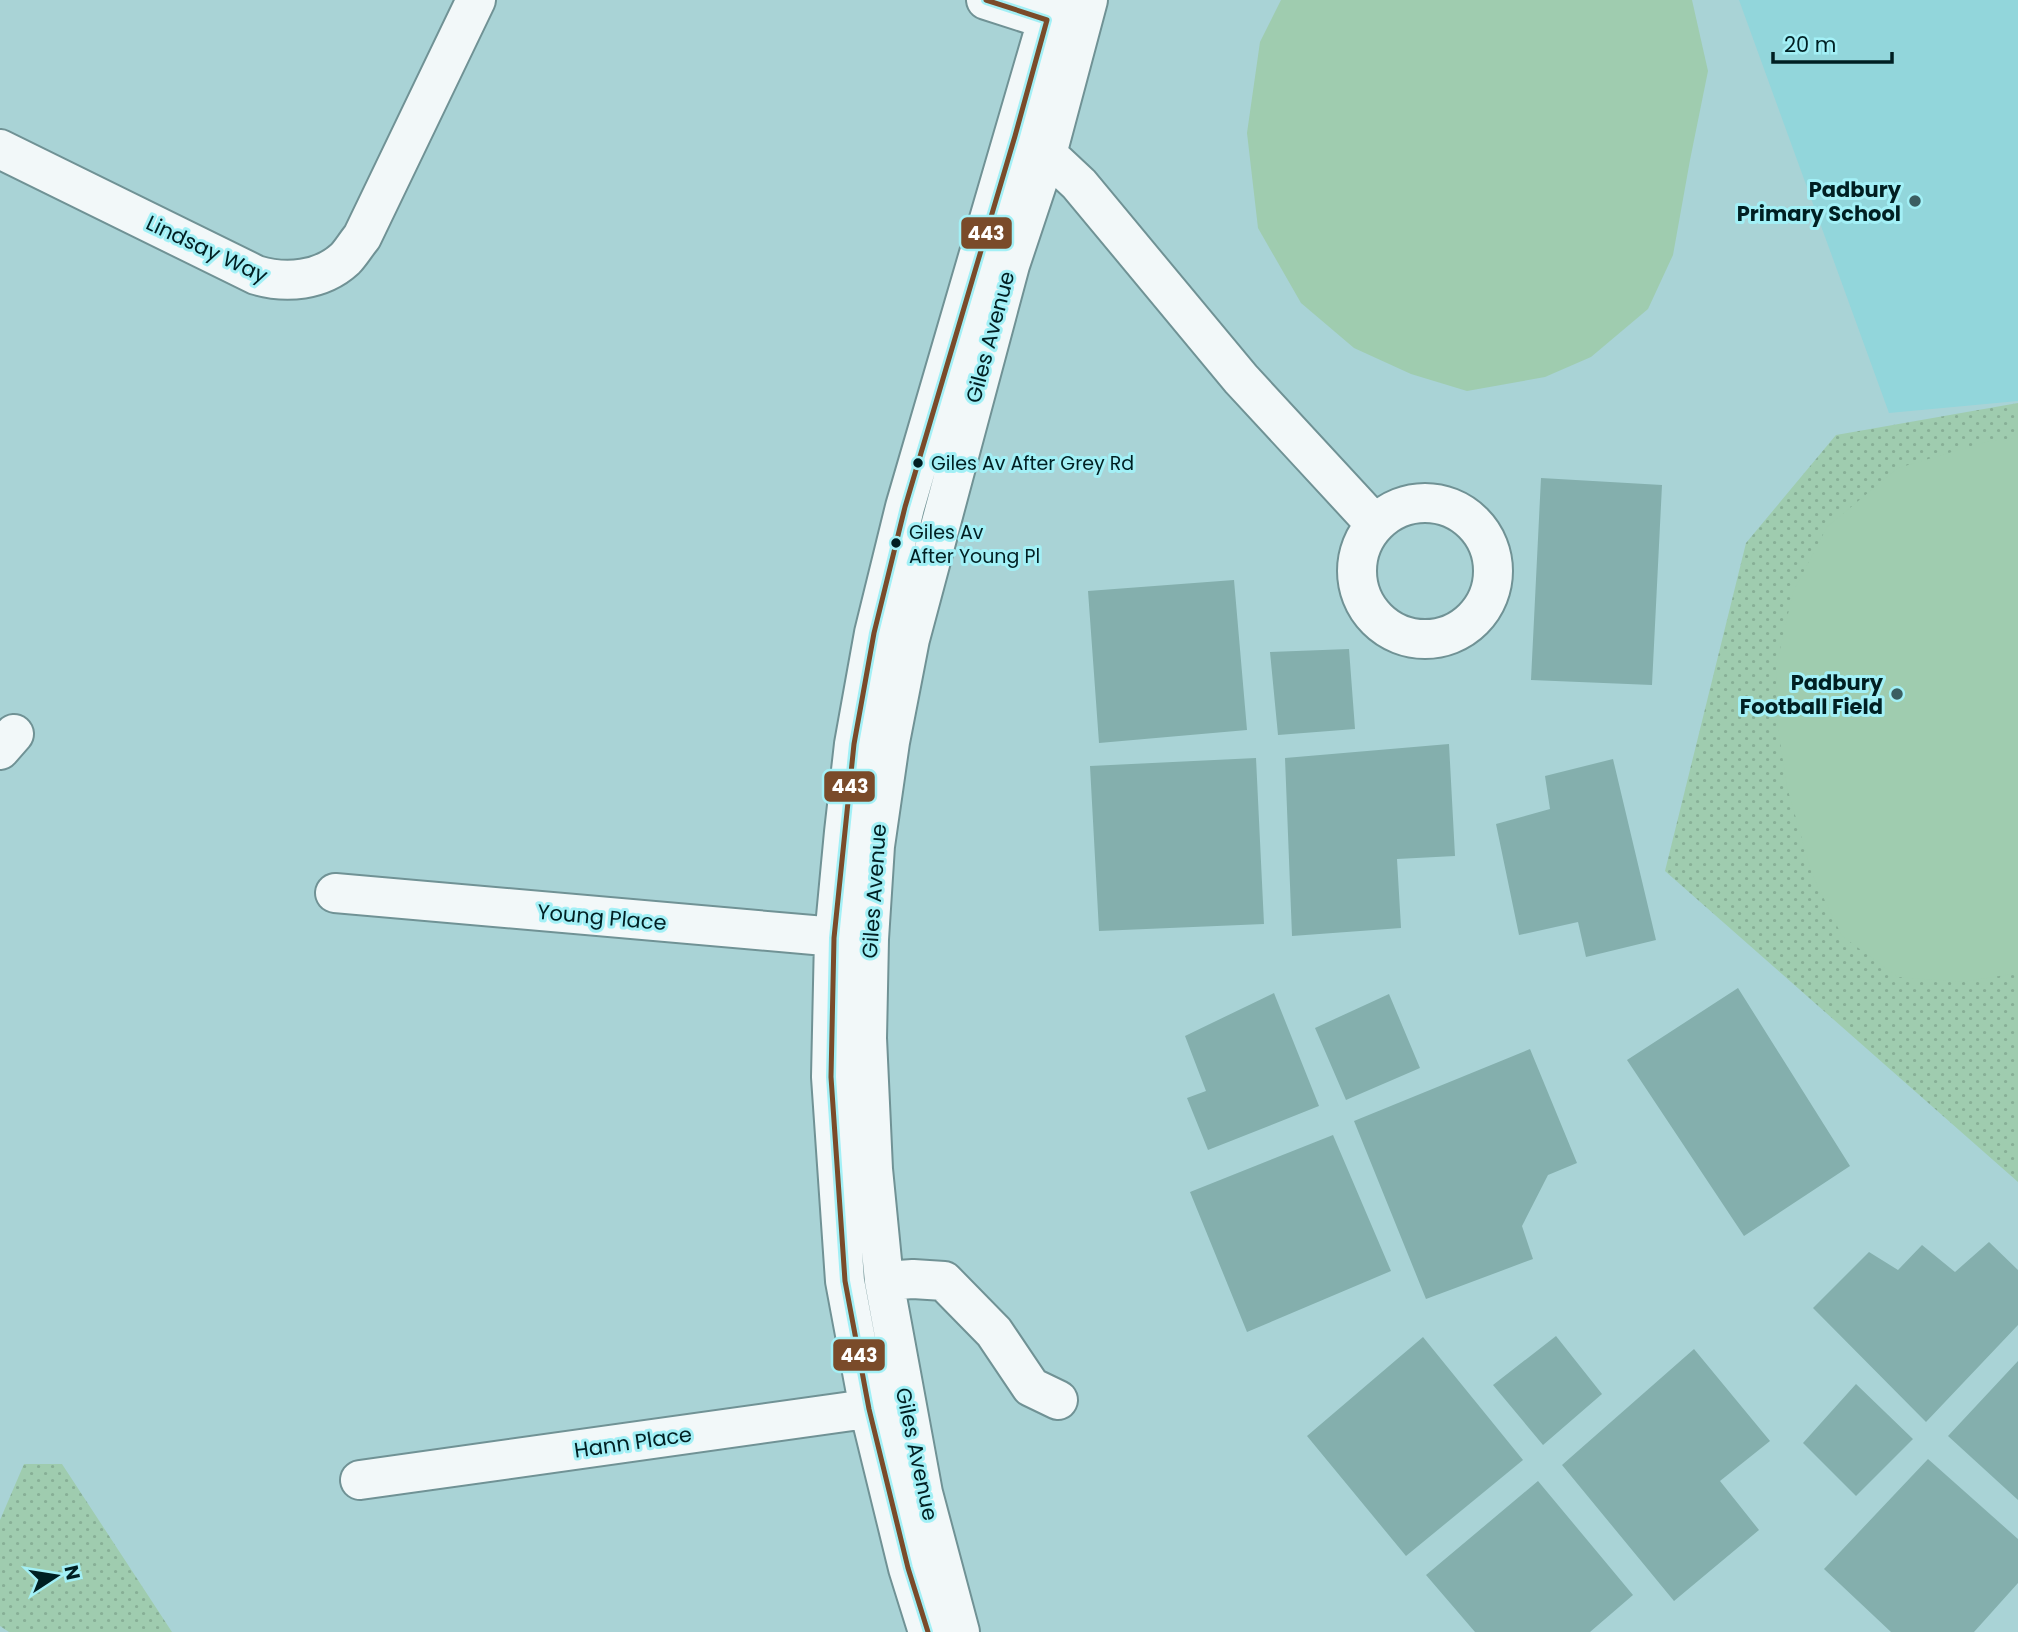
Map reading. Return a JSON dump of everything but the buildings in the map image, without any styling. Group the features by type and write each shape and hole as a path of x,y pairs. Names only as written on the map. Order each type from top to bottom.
{"street":[{"name":"Lindsay Way","path":"0,149 257,275 288,281 311,277 330,270 346,258 362,237 476,0"},
{"path":"986,0 1067,13"},
{"name":"Giles Avenue","path":"928,1632 908,1568 869,1409 845,1281 831,1077 851,938 875,846 890,742 910,639 1010,265 1047,154 1067,13"},
{"name":"Giles Avenue","path":"960,1632 923,1493 884,1282 873,1169 867,1038 851,938 844,832 854,744 874,633 905,507 1011,149 1067,13"},
{"path":"1047,154 1079,184 1233,394 1374,523"},
{"name":"Young Place","path":"335,893 851,938"},
{"path":"884,1282 913,1279 944,1281 993,1332 1031,1387 1058,1400"},
{"name":"Hann Place","path":"360,1480 906,1403"}],"shaded area":[{"name":"Padbury Primary School","path":"1739,0 2018,0 2018,401 1889,413"}],"green space":[{"path":"1281,0 1692,0 1708,71 1673,255 1648,309 1591,357 1545,377 1467,391 1411,374 1354,348 1301,303 1258,228 1247,133 1260,42"},
{"path":"2018,403 2018,1182 1665,871 1746,543 1836,435"},
{"name":"Padbury Football Field","path":"2018,438 2018,973 1962,982 1898,977 1842,936 1812,874 1787,787 1777,721 1776,667 1793,592 1827,527 1898,468 1986,442"},
{"path":"24,1464 62,1464 172,1632 9,1632 0,1626 0,1520"}],"transit line":[{"name":"443","path":"928,1632 908,1568 869,1409 845,1281 831,1077 834,938 854,744 874,633 905,507 1047,20 986,0"}],"place":[{"name":"Padbury Primary School","path":"1915,201"},
{"name":"Giles Av After Grey Rd","path":"918,463"},
{"name":"Giles Av After Young Pl","path":"896,543"},
{"name":"Padbury Football Field","path":"1897,694"}]}
